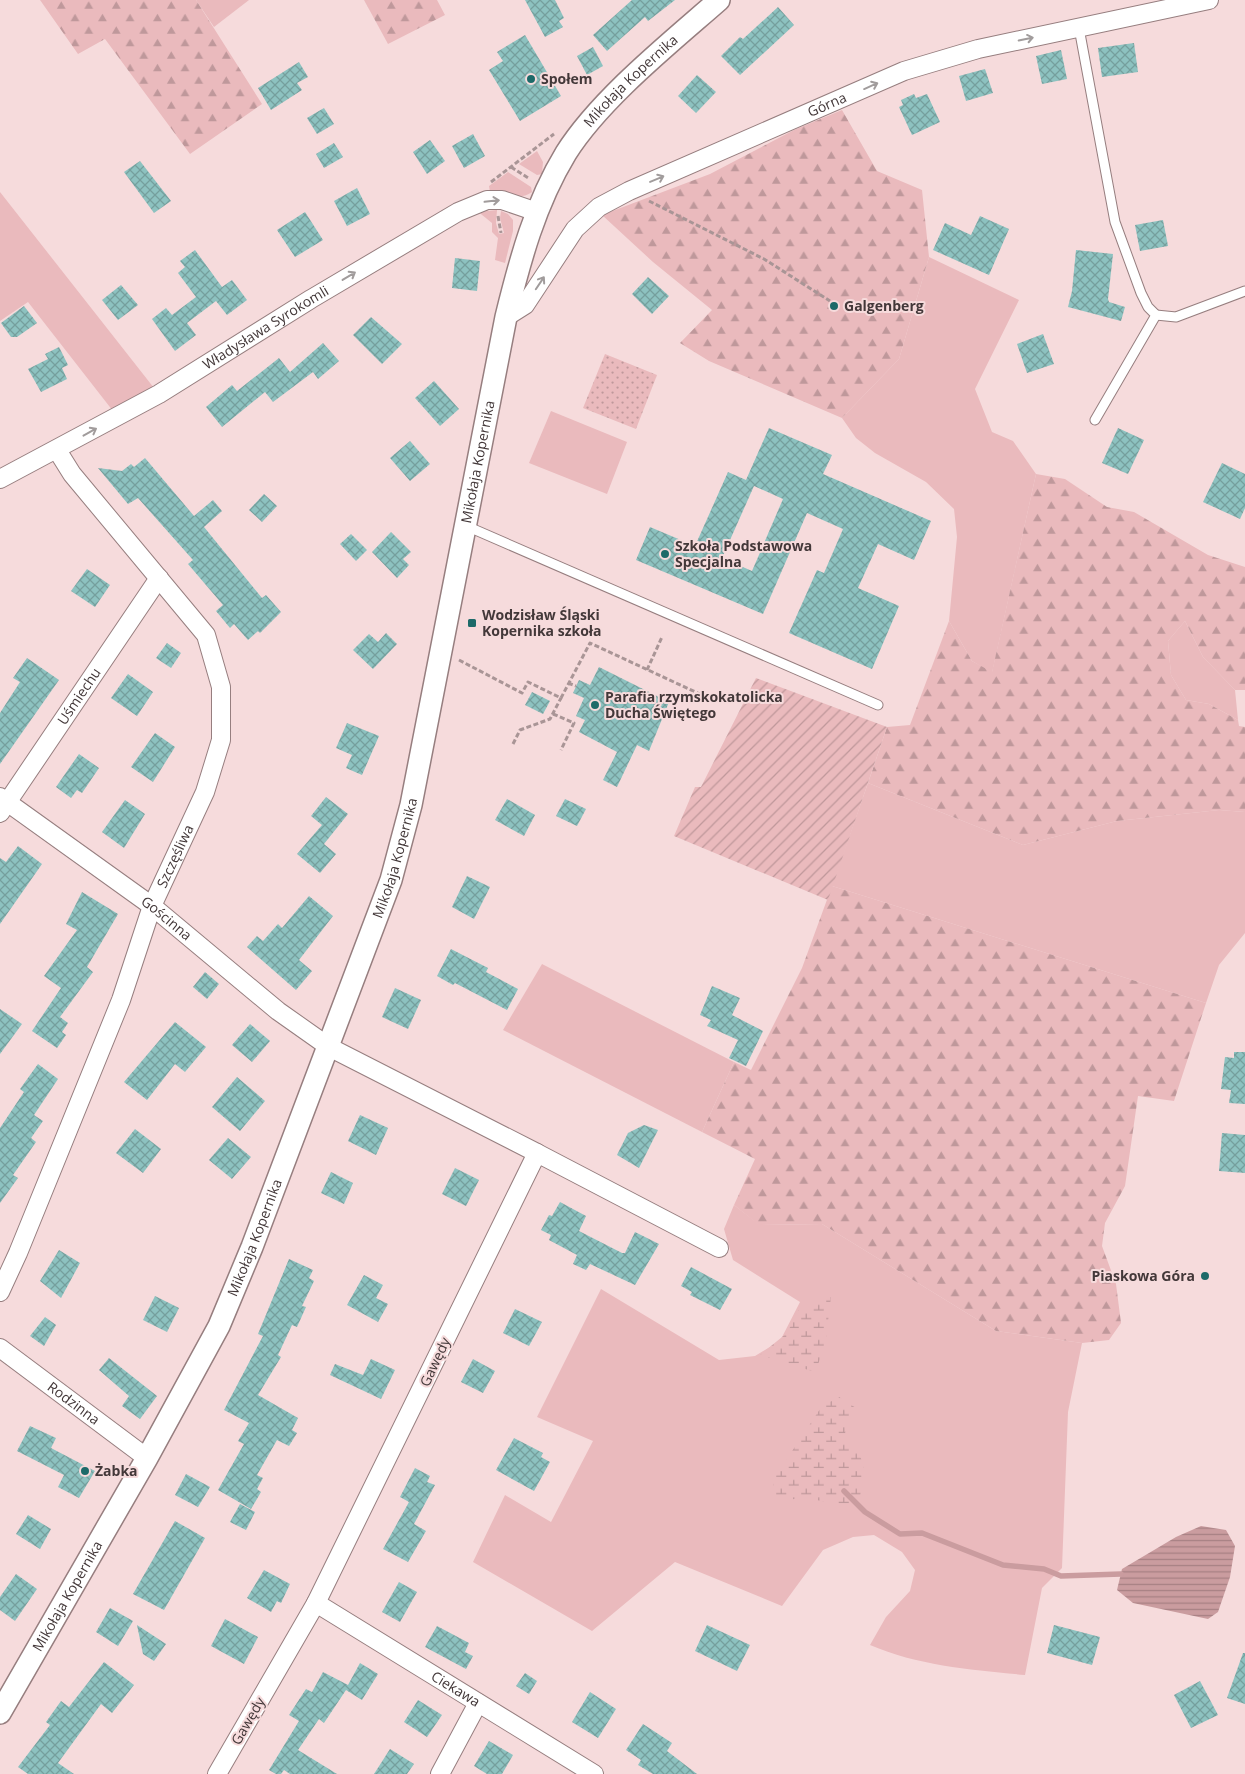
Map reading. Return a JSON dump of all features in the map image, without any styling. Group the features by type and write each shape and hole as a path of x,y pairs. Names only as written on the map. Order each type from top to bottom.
{"street":[{"name":"Mikołaja Kopernika","path":"0,1713 147,1458 219,1326 329,1047 387,889 402,843 506,317 521,256 549,183 584,128 624,86 719,0"},
{"name":"Górna","path":"506,317 525,305 575,229 599,207 629,190 904,71 978,49 1209,0"},
{"name":"Władysława Syrokomli","path":"0,479 159,394 311,299 458,212 502,200 537,212"},
{"name":"Szczęśliwa","path":"0,1292 18,1253 121,1000 152,906 205,792 221,740 221,687 206,634 72,474 57,450"},
{"name":"Uśmiechu","path":"3,804 159,578"},
{"name":"Gościnna","path":"3,804 152,906 278,1011 329,1047"},
{"path":"329,1047 719,1248"},
{"name":"Gawędy","path":"218,1774 316,1603 536,1153"},
{"name":"Rodzinna","path":"0,1348 147,1458"},
{"name":"Ciekawa","path":"316,1603 478,1703 562,1752 594,1774"},
{"path":"440,1774 478,1703"}],"lane":[{"path":"1079,28 1115,222 1148,307 1156,315 1176,317 1245,291"},
{"path":"1095,420 1156,315"},
{"path":"464,525 878,705"}],"path":[{"path":"501,233 486,186 556,132"},
{"path":"511,167 537,183"},
{"path":"629,190 764,259 830,301"},
{"path":"647,670 662,637"},
{"path":"513,744 520,730 550,719 590,643 704,696"},
{"path":"456,658 522,693 528,682 561,698"},
{"path":"568,683 576,686"},
{"path":"553,714 574,724 561,750"}],"green space":[{"path":"40,0 196,0 262,104 190,154 105,39 78,54"},
{"path":"196,0 249,0 214,27"},
{"path":"364,0 437,0 445,15 388,44"},
{"path":"842,110 877,171 922,190 929,257 899,359 842,418 709,361 680,343 712,310 653,262 602,215 710,174 794,130"},
{"path":"537,151 543,162 542,174 537,175 519,164"},
{"path":"508,172 531,187 532,192 528,195 517,196 490,192 489,186"},
{"path":"0,192 154,388 113,411 28,302 0,321"},
{"path":"485,206 488,211 497,210 496,223 499,234 504,233 500,218 501,211 508,214 513,220 513,231 505,263 495,260 498,238 492,232 492,223 476,210"},
{"path":"929,257 1019,300 975,389 992,432 1013,441 1036,474 992,673 972,661 949,621 957,537 954,509 926,482 875,453 856,438 842,418 899,359"},
{"path":"605,354 657,375 636,429 583,408"},
{"path":"551,411 627,442 607,494 529,463"},
{"path":"1036,474 1065,479 1107,507 1134,512 1208,555 1245,567 1245,690 1235,690 1203,657 1185,621 1168,641 1171,675 1186,700 1209,704 1238,720 1239,726 1245,727 1245,812 1219,810 1117,821 1023,845 868,783 887,727 910,725 949,621 972,661 992,672"},
{"path":"1185,621 1203,657 1235,690 1238,720 1209,704 1186,700 1171,675 1168,641"},
{"path":"756,678 887,727 828,900 674,836 695,787 701,787"},
{"path":"868,783 1023,845 1117,821 1219,810 1245,812 1245,933 1219,965 1206,1003 832,886"},
{"path":"832,886 1206,1003 1174,1101 1138,1096 1125,1186 1105,1223 1102,1246 1116,1284 1121,1323 1109,1340 1082,1343 996,1331 822,1224 759,1225 734,1205 755,1159 702,1132 734,1062 751,1070 802,968"},
{"path":"542,964 734,1062 702,1132 503,1030"},
{"path":"734,1205 760,1225 822,1224 996,1331 1082,1343 1068,1412 1062,1568 1042,1588 1025,1675 946,1666 908,1658 870,1645 886,1617 910,1591 915,1570 902,1552 874,1535 853,1537 823,1550 782,1606 675,1562 592,1631 473,1562 505,1495 551,1522 593,1441 537,1417 601,1289 719,1360 755,1356 780,1341 800,1302 733,1260 724,1229"},
{"path":"831,1297 825,1346 815,1372 760,1355 787,1333 801,1306"},
{"path":"839,1397 856,1408 845,1433 864,1463 859,1506 844,1506 803,1497 776,1503 773,1480 822,1406"}],"shaded area":[{"path":"1201,1526 1226,1530 1235,1546 1230,1577 1218,1612 1208,1619 1133,1603 1117,1590 1122,1569 1176,1537"}],"building":[{"path":"525,0 555,0 564,18 559,21 563,27 545,37"},
{"path":"632,0 675,0 648,21 645,17 607,51 593,35"},
{"path":"778,7 794,25 740,75 721,56 740,37 743,39"},
{"path":"525,35 561,96 520,121 489,70 503,61 497,52"},
{"path":"1134,43 1138,72 1102,77 1098,48"},
{"path":"593,47 603,66 587,75 577,56"},
{"path":"1061,50 1067,79 1042,84 1036,56"},
{"path":"299,62 308,77 297,83 302,90 271,110 258,88"},
{"path":"985,69 993,93 966,101 959,76"},
{"path":"697,75 716,92 696,113 678,96"},
{"path":"914,94 916,98 927,94 940,122 912,135 899,107 903,105 901,100"},
{"path":"324,108 334,124 317,134 307,118"},
{"path":"473,134 485,156 464,168 452,146"},
{"path":"430,140 445,161 427,174 413,152"},
{"path":"334,143 343,157 324,168 316,154"},
{"path":"140,161 171,201 154,213 124,172"},
{"path":"357,188 370,214 347,226 334,201"},
{"path":"305,212 323,240 295,257 277,230"},
{"path":"980,216 1009,229 989,275 933,250 945,223 971,235"},
{"path":"1163,220 1168,246 1140,251 1135,225"},
{"path":"195,250 222,287 232,280 247,300 227,315 216,301 187,323 196,335 175,351 152,319 166,308 172,315 196,297 178,273 185,267 180,261"},
{"path":"1076,250 1113,254 1108,299 1109,302 1125,307 1121,321 1068,307 1072,291"},
{"path":"455,258 480,261 477,291 452,288"},
{"path":"648,277 669,296 652,314 632,294"},
{"path":"121,285 138,305 118,320 102,300"},
{"path":"24,306 37,323 17,337 11,337 1,323"},
{"path":"371,317 402,344 382,364 353,335"},
{"path":"1043,334 1054,364 1027,373 1017,344"},
{"path":"323,343 339,361 318,379 313,372 273,402 265,392 222,427 206,407 232,385 237,391 279,358 290,372"},
{"path":"59,347 68,365 62,368 67,379 41,392 28,369 48,359 45,354"},
{"path":"434,381 459,409 440,426 415,398"},
{"path":"769,428 832,455 823,474 931,521 914,560 878,544 858,588 899,606 872,669 789,633 817,570 824,573 843,529 807,513 763,614 636,560 650,527 695,546 728,472 746,480","holes":["754,486 783,499 752,571 722,558"]},
{"path":"1118,428 1144,440 1128,474 1102,463"},
{"path":"410,441 430,464 410,481 390,458"},
{"path":"145,458 194,516 213,500 222,511 204,527 262,598 266,595 281,612 260,633 258,631 248,640 234,624 230,628 216,611 223,605 188,564 193,560 138,498 128,504 98,468 122,471 131,464 134,467"},
{"path":"1222,463 1245,474 1245,508 1240,519 1203,502"},
{"path":"264,494 277,506 262,522 249,510"},
{"path":"391,532 411,552 403,559 409,565 397,578 372,552"},
{"path":"351,534 367,550 356,561 340,544"},
{"path":"87,569 110,585 95,607 71,591"},
{"path":"386,633 397,644 373,669 353,650 369,634 378,642"},
{"path":"167,643 181,653 171,668 156,658"},
{"path":"27,658 59,680 0,764 0,713 20,682 13,678"},
{"path":"599,667 669,702 649,751 637,745 617,787 603,780 617,752 579,732 585,720 576,716 584,698 573,693 579,680 590,685"},
{"path":"128,674 153,692 137,716 111,698"},
{"path":"532,692 550,701 543,714 525,705"},
{"path":"347,723 379,736 362,775 346,768 352,755 336,748"},
{"path":"155,733 175,747 153,782 131,767"},
{"path":"79,754 99,768 82,793 77,790 71,798 56,787"},
{"path":"326,797 348,814 324,844 336,854 320,873 297,854 322,825 311,816"},
{"path":"507,799 535,815 524,836 495,820"},
{"path":"565,799 586,809 577,826 556,816"},
{"path":"125,800 145,814 124,848 102,832"},
{"path":"18,846 42,864 0,924 0,858 6,862"},
{"path":"467,876 490,887 474,919 452,907"},
{"path":"82,892 118,914 87,967 93,972 60,1017 68,1023 62,1032 66,1035 57,1048 32,1031 61,988 44,976 77,930 66,924"},
{"path":"309,896 333,916 299,960 312,971 296,990 247,947 257,936 263,941 278,924 282,928"},
{"path":"451,949 488,968 486,972 518,989 507,1010 455,983 453,985 437,976"},
{"path":"205,972 219,984 207,999 193,987"},
{"path":"712,986 740,998 732,1015 763,1031 746,1066 729,1058 738,1040 707,1026 711,1020 700,1015"},
{"path":"395,988 421,1000 408,1029 382,1017"},
{"path":"0,1009 22,1024 0,1054"},
{"path":"175,1022 206,1047 185,1072 175,1064 147,1100 124,1082"},
{"path":"250,1024 270,1041 252,1062 232,1045"},
{"path":"1234,1052 1245,1052 1245,1104 1229,1103 1231,1090 1221,1089 1225,1057 1234,1058"},
{"path":"38,1064 58,1079 34,1115 43,1121 31,1138 36,1142 13,1175 18,1178 0,1203 0,1128 24,1092 20,1089"},
{"path":"237,1077 265,1101 240,1131 212,1107"},
{"path":"360,1115 388,1128 376,1155 348,1141"},
{"path":"644,1125 658,1130 639,1168 617,1155 628,1133"},
{"path":"135,1129 161,1149 143,1173 116,1153"},
{"path":"1222,1133 1245,1135 1245,1173 1219,1171"},
{"path":"228,1138 251,1157 232,1179 209,1160"},
{"path":"455,1168 479,1180 466,1206 442,1194"},
{"path":"331,1172 353,1183 344,1204 321,1193"},
{"path":"560,1202 586,1216 579,1231 622,1253 625,1253 635,1232 659,1244 635,1285 590,1264 586,1270 573,1264 577,1255 549,1240 551,1235 541,1230 549,1215 552,1216"},
{"path":"59,1250 80,1263 61,1298 40,1281"},
{"path":"289,1259 313,1270 309,1278 314,1281 302,1306 306,1307 297,1327 292,1325 278,1355 281,1357 258,1395 298,1418 292,1430 297,1433 289,1446 277,1440 257,1475 263,1478 257,1489 261,1492 251,1509 218,1490 244,1444 238,1441 249,1423 224,1410 263,1336 258,1334"},
{"path":"691,1267 732,1289 720,1310 690,1295 692,1292 681,1286"},
{"path":"364,1275 383,1285 376,1298 388,1304 378,1322 347,1305"},
{"path":"155,1296 179,1308 167,1332 143,1320"},
{"path":"515,1309 542,1322 529,1346 503,1333"},
{"path":"45,1317 56,1325 44,1346 30,1336"},
{"path":"109,1358 157,1396 140,1419 122,1406 129,1396 99,1370"},
{"path":"371,1359 395,1370 381,1399 330,1375 335,1364 363,1375"},
{"path":"473,1359 495,1371 483,1393 461,1382"},
{"path":"30,1426 56,1438 51,1448 95,1471 79,1498 58,1487 64,1475 17,1451"},
{"path":"514,1438 543,1453 541,1457 550,1462 534,1491 496,1470"},
{"path":"415,1468 430,1476 427,1482 435,1485 414,1524 426,1531 408,1562 383,1549 409,1502 400,1497"},
{"path":"186,1474 210,1487 198,1507 175,1495"},
{"path":"240,1504 255,1512 246,1530 230,1522"},
{"path":"28,1515 51,1529 40,1549 16,1534"},
{"path":"175,1521 205,1538 164,1610 133,1594"},
{"path":"264,1570 290,1584 281,1603 277,1601 271,1612 247,1598"},
{"path":"16,1574 37,1589 15,1621 0,1610 0,1597"},
{"path":"399,1582 417,1592 400,1622 382,1612"},
{"path":"110,1608 133,1621 118,1646 96,1632"},
{"path":"225,1619 258,1637 244,1664 211,1646"},
{"path":"137,1625 166,1644 154,1661 143,1654"},
{"path":"707,1625 750,1645 737,1671 695,1651"},
{"path":"1054,1625 1100,1637 1092,1665 1047,1653"},
{"path":"437,1626 469,1643 465,1652 473,1656 466,1669 425,1647"},
{"path":"1243,1653 1245,1653 1245,1704 1227,1698"},
{"path":"104,1662 134,1685 112,1713 101,1704 58,1763 74,1774 28,1774 18,1767 50,1725 46,1722 61,1701 69,1707"},
{"path":"360,1663 378,1674 362,1700 346,1690 324,1723 319,1719 298,1750 337,1774 290,1774 284,1770 281,1774 276,1774 269,1770 299,1721 289,1715 306,1689 312,1692 323,1672 348,1685"},
{"path":"525,1673 537,1681 529,1694 516,1686"},
{"path":"1200,1681 1218,1715 1191,1728 1174,1695"},
{"path":"590,1692 616,1709 598,1738 572,1722"},
{"path":"418,1700 442,1715 427,1737 404,1722"},
{"path":"643,1724 672,1743 667,1751 697,1774 653,1774 638,1765 641,1760 626,1750"},
{"path":"489,1741 513,1755 502,1774 487,1774 474,1766"},
{"path":"390,1749 414,1764 407,1774 374,1774"}],"waterway":[{"path":"844,1491 865,1512 900,1534 922,1533 1003,1565 1044,1569 1061,1576 1121,1574"}],"place":[{"name":"Społem","path":"531,79"},
{"name":"Galgenberg","path":"834,306"},
{"name":"Szkoła Podstawowa Specjalna","path":"665,554"},
{"name":"Wodzisław Śląski Kopernika szkoła","path":"472,623"},
{"name":"Parafia rzymskokatolicka Ducha Świętego","path":"595,705"},
{"name":"Piaskowa Góra","path":"1205,1276"},
{"name":"Żabka","path":"85,1471"}]}
